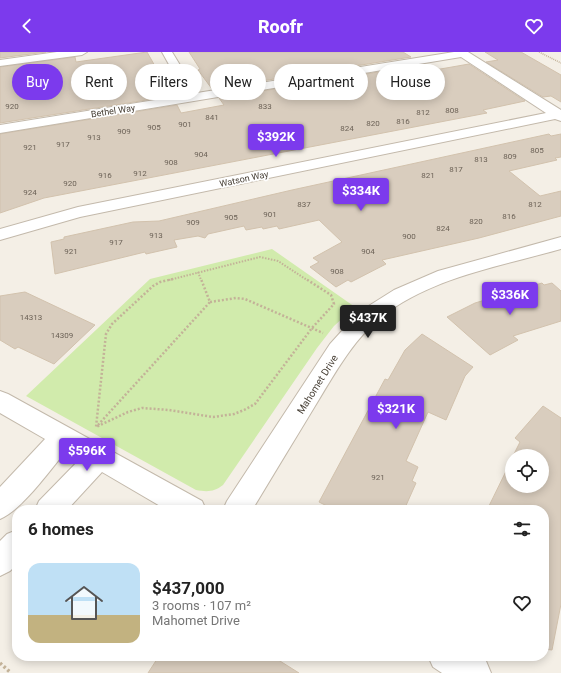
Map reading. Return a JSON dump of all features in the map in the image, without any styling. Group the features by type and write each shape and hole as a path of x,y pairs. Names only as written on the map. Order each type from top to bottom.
{"street":[{"path":"0,63 82,52"},
{"path":"167,52 174,64"},
{"path":"461,53 560,116"},
{"name":"Bethel Way","path":"202,97 461,53"},
{"name":"Bethel Way","path":"0,129 181,100"},
{"name":"Watson Way","path":"0,235 78,212 560,116"},
{"name":"Mahomet Drive","path":"240,505 338,350 357,327 380,307 405,293 434,280 464,270 561,243"},
{"path":"0,401 183,505"},
{"path":"0,506 32,473 63,436"},
{"path":"54,505 99,457"},
{"path":"0,561 12,549"},
{"path":"453,661 474,673"}],"path":[{"path":"539,52 561,63"},
{"path":"260,257 278,261 331,295 334,304 329,311 312,328 255,404 244,411 228,417 212,417 156,408 138,409 96,427 106,334 112,324 153,286 160,282 260,257"},
{"path":"198,272 210,302"},
{"path":"96,427 210,302 236,298 245,299 323,333"},
{"path":"0,663 11,673"}],"green space":[{"path":"272,249 355,307 334,326 317,348 223,485 217,489 210,491 196,490 26,396 150,279"}],"building":[{"path":"0,52 46,52 0,58"},
{"path":"147,52 154,64 135,64 135,100 147,100 0,123 0,67 12,65 12,100 63,100 63,64 22,64 75,57 76,62"},
{"path":"189,52 403,52 411,57 367,64 274,64 274,79 266,80 266,64 210,64 210,86 202,75 202,64 197,64"},
{"path":"485,52 521,52 561,75 561,102 551,96 543,97 486,62 498,60"},
{"path":"469,64 525,101 483,110 487,113 44,198 0,213 0,134 177,105 181,113 224,105 220,100 266,100 266,90 274,89 274,100 368,100 368,74 376,72 376,100 445,100 445,68"},
{"path":"549,134 551,136 561,134 561,157 555,158 557,160 509,171 540,196 561,191 561,216 479,238 382,260 386,264 351,282 348,280 336,287 310,267 319,262 313,258 342,242 319,220 279,229 277,226 246,230 244,226 208,234 205,238 198,236 174,240 177,247 146,254 145,252 55,274 51,242 64,239 64,237 133,222 159,221 292,190"},
{"path":"542,283 544,285 552,283 561,291 561,321 513,336 518,340 490,355 447,317 475,303"},
{"path":"25,292 95,325 54,364 18,347 15,349 0,340 0,296"},
{"path":"422,334 473,367 465,376 446,420 428,412 406,461 418,467 412,481 416,483 406,505 325,505 319,502 385,379 388,380 405,350"},
{"path":"543,406 561,418 561,604 552,650 549,650 549,505 489,505 505,473 505,493 549,493 549,449 516,449 520,442 515,438"},
{"path":"156,661 280,661 299,673 148,673"}]}
